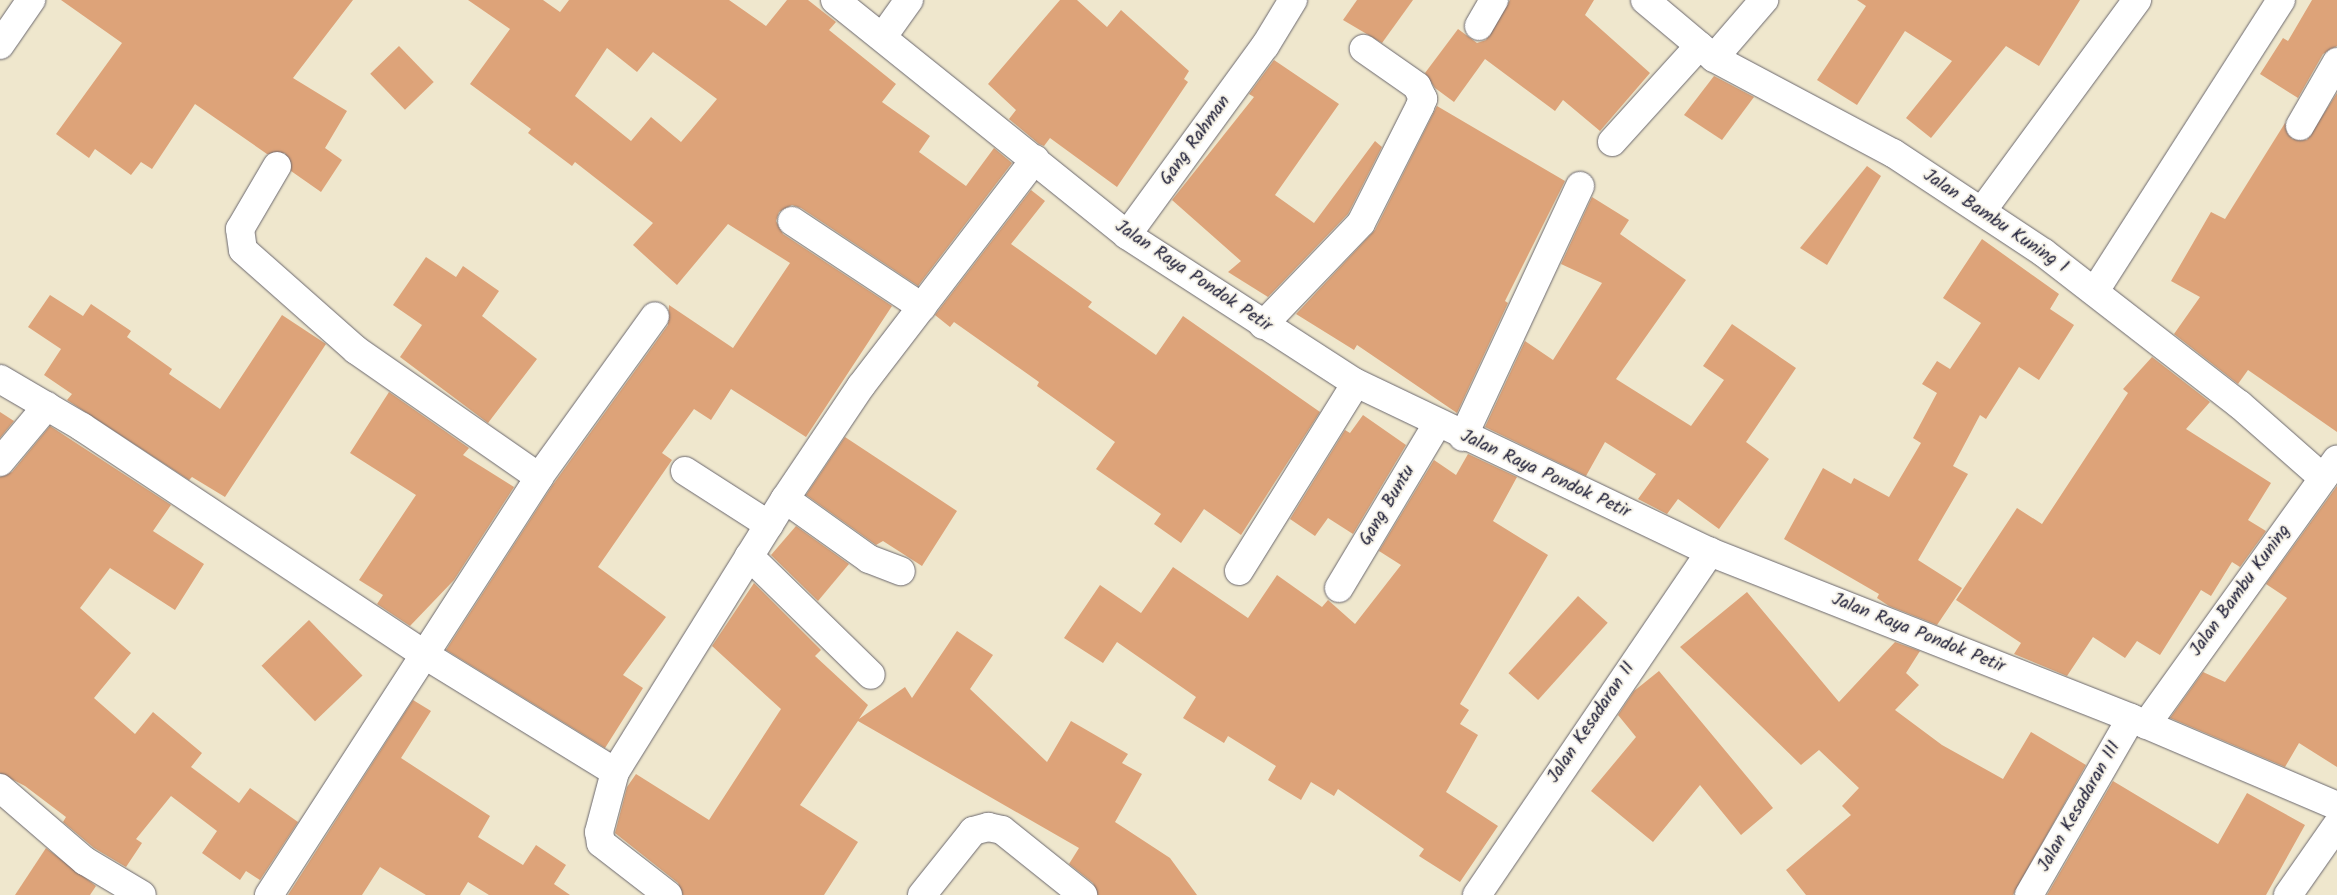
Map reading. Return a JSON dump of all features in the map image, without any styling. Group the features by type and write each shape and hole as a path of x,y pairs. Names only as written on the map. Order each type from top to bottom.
{"street":[{"path":"0,45 31,0"},
{"name":"Jalan Raya Pondok Petir","path":"835,0 884,35 1127,235 1263,325 1356,383 1463,437 1710,552 2139,722 2337,806"},
{"path":"884,35 910,0"},
{"name":"Gang Rahman","path":"1127,235 1265,46 1293,0"},
{"path":"1479,26 1494,0"},
{"name":"Jalan Bambu Kuning 1","path":"1645,0 1707,52 1893,153 1982,211 2095,291 2239,404 2330,468"},
{"path":"1612,142 1764,0"},
{"path":"1982,211 2137,0"},
{"path":"2095,291 2281,0"},
{"path":"1263,325 1362,223 1423,98 1417,86 1364,49"},
{"path":"2300,126 2337,62"},
{"path":"668,895 601,843 599,832 615,772 785,499 922,307 1035,159"},
{"path":"277,166 240,229 243,250 356,350 539,476"},
{"path":"1463,437 1580,186"},
{"path":"792,221 922,307"},
{"path":"269,895 539,476 655,316"},
{"path":"0,379 47,406 425,655 615,772"},
{"path":"1238,571 1356,383"},
{"path":"0,462 47,406"},
{"name":"Gang Buntu","path":"1339,588 1437,424"},
{"name":"Jalan Bambu Kuning","path":"2139,722 2330,468"},
{"path":"685,471 769,525"},
{"path":"785,499 869,558 901,571"},
{"name":"Jalan Kesadaran II","path":"1477,895 1710,552"},
{"path":"749,556 871,675"},
{"name":"Jalan Kesadaran III","path":"2029,895 2139,722"},
{"path":"0,788 85,860 142,895"},
{"path":"2288,895 2337,825"},
{"path":"922,895 974,830 988,827 1002,830 1083,895"}],"building":[{"path":"61,0 353,0 293,78 347,111 325,148 342,160 321,192 291,171 285,153 267,154 195,104 152,169 141,162 131,175 95,149 89,158 56,134 122,43"},
{"path":"468,0 543,0 560,12 569,0 729,0 766,26 787,0 808,0 836,22 829,30 896,84 882,102 930,136 919,152 966,186 994,148 1012,163 918,286 801,208 792,205 779,212 776,221 783,234 892,306 806,437 731,389 711,420 694,409 662,453 672,460 598,567 666,617 623,675 643,688 605,748 446,650 552,486 668,325 669,305 733,348 790,263 728,224 677,285 633,245 653,223 575,162 572,166 528,133 531,129 470,84 510,29","holes":["607,48 637,72 653,52 717,99 681,142 651,117 631,141 575,96"]},
{"path":"1060,0 1077,0 1107,27 1121,10 1189,71 1184,79 1188,82 1117,187 1050,138 1044,146 1039,144 1009,119 1016,110 988,84"},
{"path":"1357,0 1413,0 1382,43 1343,20"},
{"path":"1510,0 1594,0 1585,15 1650,73 1600,131 1563,100 1555,111 1485,59 1454,102 1435,88 1425,73 1458,29 1477,43 1486,40"},
{"path":"1857,0 2080,0 2039,66 2006,46 1931,138 1906,118 1952,61 1905,31 1857,105 1817,80 1866,6"},
{"path":"2312,0 2337,0 2337,46 2323,54 2298,98 2260,74 2283,38 2288,41"},
{"path":"399,46 434,82 405,110 370,74"},
{"path":"1274,60 1339,104 1275,195 1314,223 1375,141 1382,147 1348,214 1268,297 1228,272 1241,261 1172,200 1254,97 1249,94"},
{"path":"1714,76 1754,97 1722,140 1684,115"},
{"path":"2337,93 2337,432 2248,370 2238,384 2174,334 2200,297 2171,281 2211,212 2225,219 2285,123 2292,139 2307,140"},
{"path":"1437,106 1565,181 1505,301 1508,303 1457,413 1357,345 1354,350 1296,314 1375,230"},
{"path":"1867,166 1881,176 1827,265 1800,248"},
{"path":"1031,190 1045,201 1011,244 1092,302 1088,307 1156,355 1183,316 1320,412 1241,535 1204,509 1181,543 1154,524 1161,514 1096,469 1115,442 1037,386 1039,382 954,322 950,327 935,315"},
{"path":"1592,197 1629,220 1620,234 1686,280 1616,379 1691,426 1724,380 1703,366 1732,324 1796,368 1746,442 1769,459 1719,529 1678,499 1667,514 1638,499 1656,474 1605,442 1586,476 1485,427 1525,341 1553,360 1602,283 1561,264"},
{"path":"1982,239 2059,294 2050,309 2074,325 2039,380 2019,367 1986,419 1980,415 1953,466 1968,474 1918,560 1962,588 1937,625 1889,606 1877,598 1879,594 1784,539 1823,468 1851,484 1854,478 1889,497 1921,443 1913,438 1937,393 1922,384 1937,361 1950,369 1981,323 1943,298"},
{"path":"426,257 456,277 463,266 499,291 482,316 537,359 488,423 400,357 422,325 393,305"},
{"path":"50,295 83,316 91,304 131,331 127,337 172,369 169,374 220,409 282,315 326,344 225,497 192,477 189,480 67,400 72,394 44,375 61,349 28,327"},
{"path":"2152,357 2210,402 2186,429 2271,483 2248,520 2266,531 2240,567 2232,562 2211,596 2201,590 2160,655 2137,641 2125,658 2093,637 2067,676 2014,654 2021,643 1956,600 2017,508 2042,524 2128,393 2123,389"},
{"path":"389,392 469,448 463,455 514,487 454,580 410,626 377,604 383,595 359,580 416,495 350,453"},
{"path":"0,412 14,421 0,438"},
{"path":"1363,415 1406,445 1353,534 1328,518 1315,536 1290,519 1345,430 1350,433"},
{"path":"50,426 171,505 153,531 204,564 175,610 110,568 80,608 131,653 94,698 135,734 153,712 202,753 191,767 239,803 250,788 298,822 260,880 246,871 240,880 202,853 217,831 171,796 136,839 142,843 126,867 94,848 63,822 66,817 25,786 0,773 0,477 12,472"},
{"path":"845,437 957,511 922,566 883,541 876,545 806,495"},
{"path":"1468,454 1517,477 1493,521 1548,555 1460,704 1469,710 1460,724 1478,735 1446,792 1498,826 1460,882 1419,856 1424,849 1338,789 1334,796 1311,782 1301,800 1268,780 1276,766 1228,736 1224,743 1183,718 1196,697 1117,642 1103,663 1064,638 1100,585 1141,613 1173,567 1248,618 1277,575 1322,607 1328,600 1355,624 1401,565 1379,551 1434,460 1456,475"},
{"path":"2337,486 2337,767 2299,743 2285,767 2170,718 2203,672 2225,682 2287,598 2266,584"},
{"path":"796,526 849,564 818,601 771,555"},
{"path":"754,583 821,650 815,656 868,705 859,719 905,687 912,698 957,631 993,655 970,689 1047,762 1071,721 1128,754 1122,763 1142,774 1115,822 1170,858 1197,895 1098,895 1093,883 1069,864 1079,848 858,721 800,805 858,842 824,895 683,895 678,883 615,833 627,787 636,774 709,820 781,709 712,646"},
{"path":"1747,592 1839,702 1895,642 1920,651 1906,673 1919,685 1895,710 1942,745 2003,779 2031,732 2086,765 2013,895 1806,895 1786,870 1851,815 1842,806 1859,788 1819,750 1801,765 1680,647"},
{"path":"1578,596 1608,623 1538,700 1508,673"},
{"path":"309,620 362,675 315,721 262,666"},
{"path":"1659,671 1773,808 1741,835 1700,785 1653,842 1591,791 1636,737 1618,715 1634,691"},
{"path":"413,700 431,711 401,758 490,816 478,837 523,865 536,845 566,865 554,884 570,895 489,895 468,882 460,895 426,895 380,867 362,895 288,895"},
{"path":"2113,781 2218,844 2247,793 2305,825 2266,895 2047,895"},
{"path":"46,848 96,886 90,895 15,895"}]}
